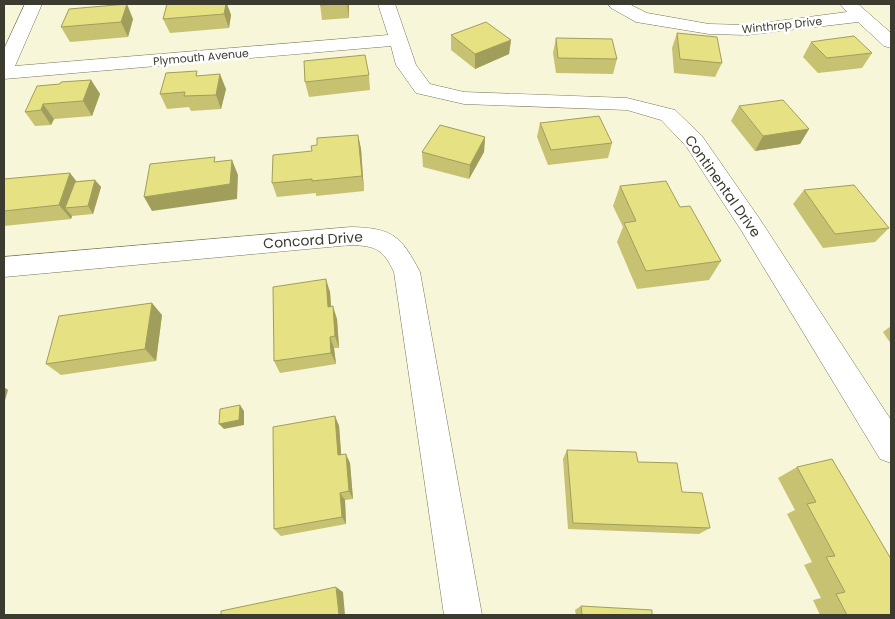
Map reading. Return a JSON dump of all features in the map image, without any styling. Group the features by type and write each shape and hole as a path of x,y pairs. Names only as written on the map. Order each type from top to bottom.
{"street":[{"path":"4,72 33,4"},
{"name":"Continental Drive","path":"387,4 406,65 423,89 464,98 627,104 668,115 694,141 750,224 891,448"},
{"name":"Winthrop Drive","path":"617,4 642,18 709,29 747,30 855,10"},
{"path":"855,10 891,42"},
{"name":"Plymouth Avenue","path":"4,72 398,40"},
{"name":"Concord Drive","path":"4,268 351,236 373,236 387,242 397,253 407,272 463,615"}],"building":[{"path":"127,4 121,22 61,27 69,9"},
{"path":"167,4 226,4 224,14 163,19"},
{"path":"486,22 511,40 475,54 451,35"},
{"path":"677,33 717,37 722,63 680,59"},
{"path":"854,36 872,53 827,58 811,42 824,40"},
{"path":"556,38 612,39 617,59 558,58"},
{"path":"365,55 369,75 305,82 304,61"},
{"path":"197,71 196,76 220,74 216,95 184,96 185,92 160,94 166,73"},
{"path":"91,80 83,101 43,104 41,110 25,112 37,86"},
{"path":"783,100 809,129 763,136 739,106"},
{"path":"599,116 612,143 551,150 540,123"},
{"path":"440,125 485,137 470,165 422,152"},
{"path":"358,135 362,176 272,183 273,155 312,151 311,146 317,145 317,138"},
{"path":"215,157 214,162 232,160 230,184 144,197 150,164"},
{"path":"70,173 59,205 4,211 4,179"},
{"path":"95,180 88,206 65,208 75,182"},
{"path":"666,181 680,207 690,206 721,261 646,271 624,223 636,221 620,186"},
{"path":"854,185 889,228 835,234 804,190"},
{"path":"326,279 328,307 333,306 335,336 330,337 331,353 274,361 273,287"},
{"path":"152,303 145,349 46,364 59,316"},
{"path":"240,405 239,420 219,424 220,409"},
{"path":"335,416 338,455 346,454 349,491 340,493 342,517 274,529 273,427"},
{"path":"567,450 636,452 638,462 677,463 682,492 702,493 710,528 573,523"},
{"path":"832,459 891,559 891,615 847,615 836,594 845,592 826,557 835,556 807,504 816,502 797,467"},
{"path":"336,587 339,615 221,615 221,611"},
{"path":"581,606 652,610 652,615 582,615"}]}
